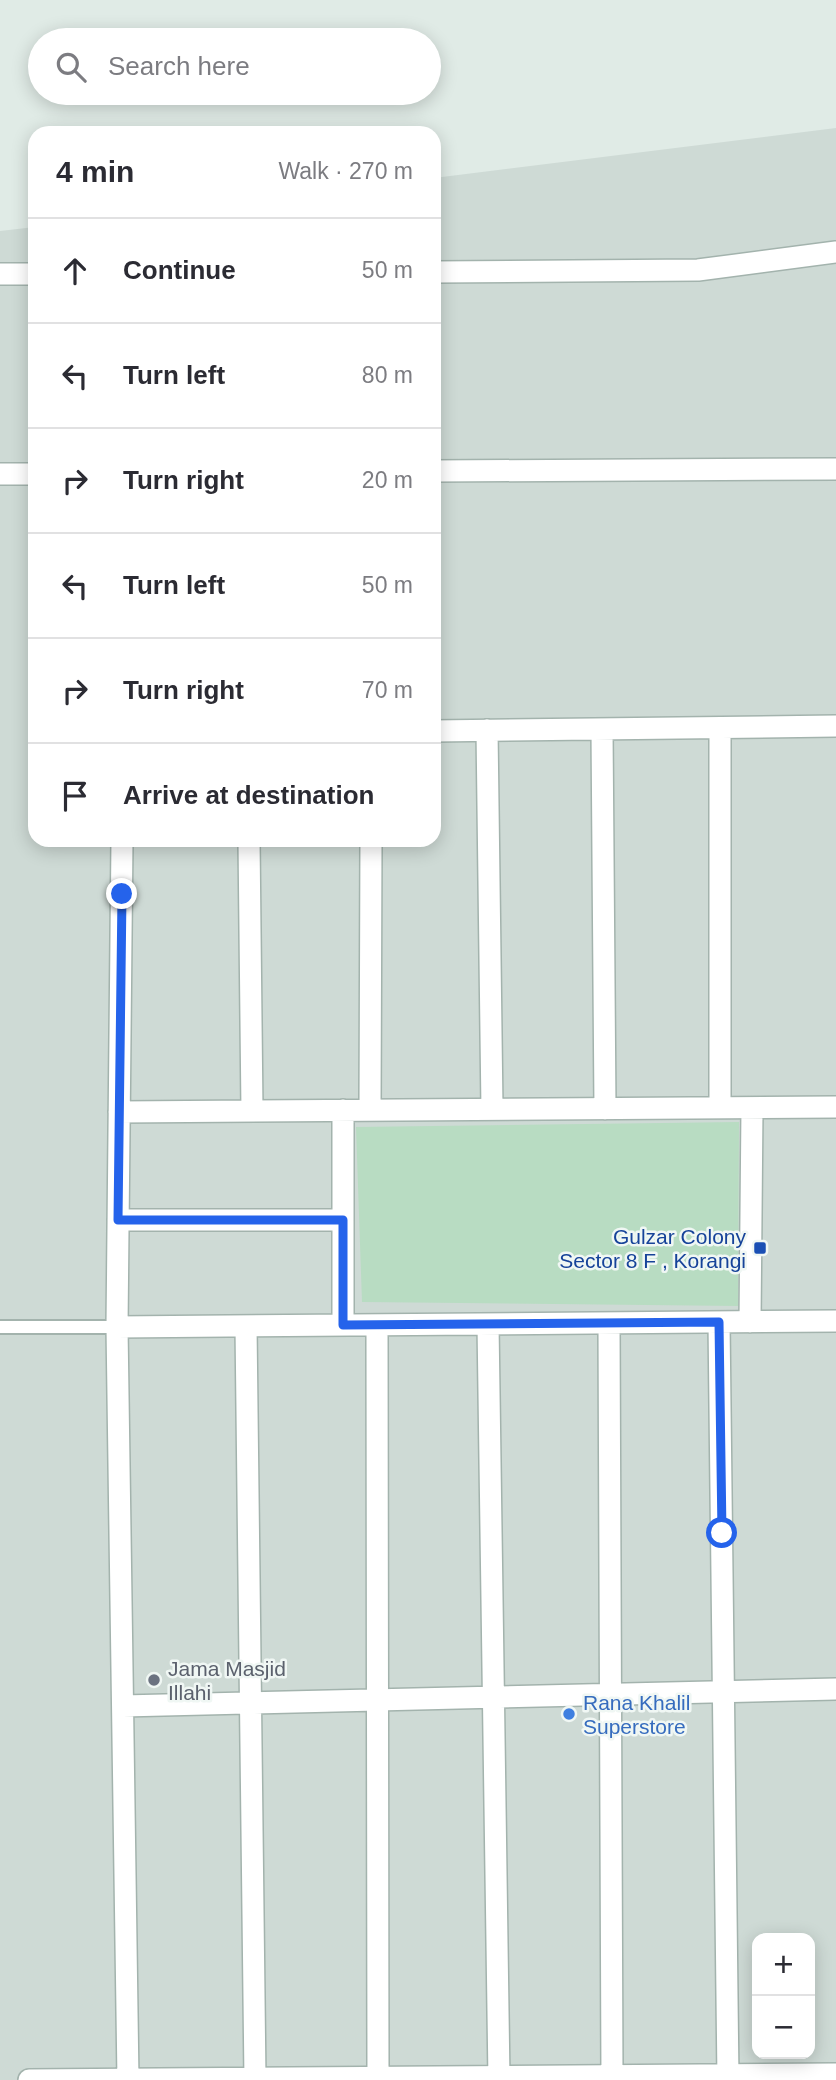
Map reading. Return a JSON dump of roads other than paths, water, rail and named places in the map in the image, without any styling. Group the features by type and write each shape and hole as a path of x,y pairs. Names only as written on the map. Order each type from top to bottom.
{"street":[{"path":"441,272 698,270 836,252"},
{"path":"0,274 28,274"},
{"path":"441,471 836,468"},
{"path":"0,474 28,474"},
{"path":"441,731 836,726"},
{"path":"720,727 720,1108"},
{"path":"602,729 604,1109"},
{"path":"487,730 492,1109"},
{"path":"122,847 117,1327 128,2080"},
{"path":"249,847 252,1111"},
{"path":"370,1110 372,847"},
{"path":"119,1112 836,1107"},
{"path":"750,1322 752,1108"},
{"path":"343,1110 343,1325"},
{"path":"118,1220 343,1220"},
{"path":"117,1327 836,1321"},
{"path":"719,1322 728,2077"},
{"path":"609,1323 612,2078"},
{"path":"488,1324 498,2078"},
{"path":"377,1325 378,2079"},
{"path":"246,1326 255,2079"},
{"path":"123,1706 836,1689"},
{"path":"29,2080 612,2078 836,2074"}],"lane":[{"path":"0,1327 117,1327"}],"place":[{"name":"Gulzar Colony Sector 8 F , Korangi","path":"760,1248"},
{"name":"Jama Masjid Illahi","path":"154,1680"},
{"name":"Rana Khalil Superstore","path":"569,1714"}]}
